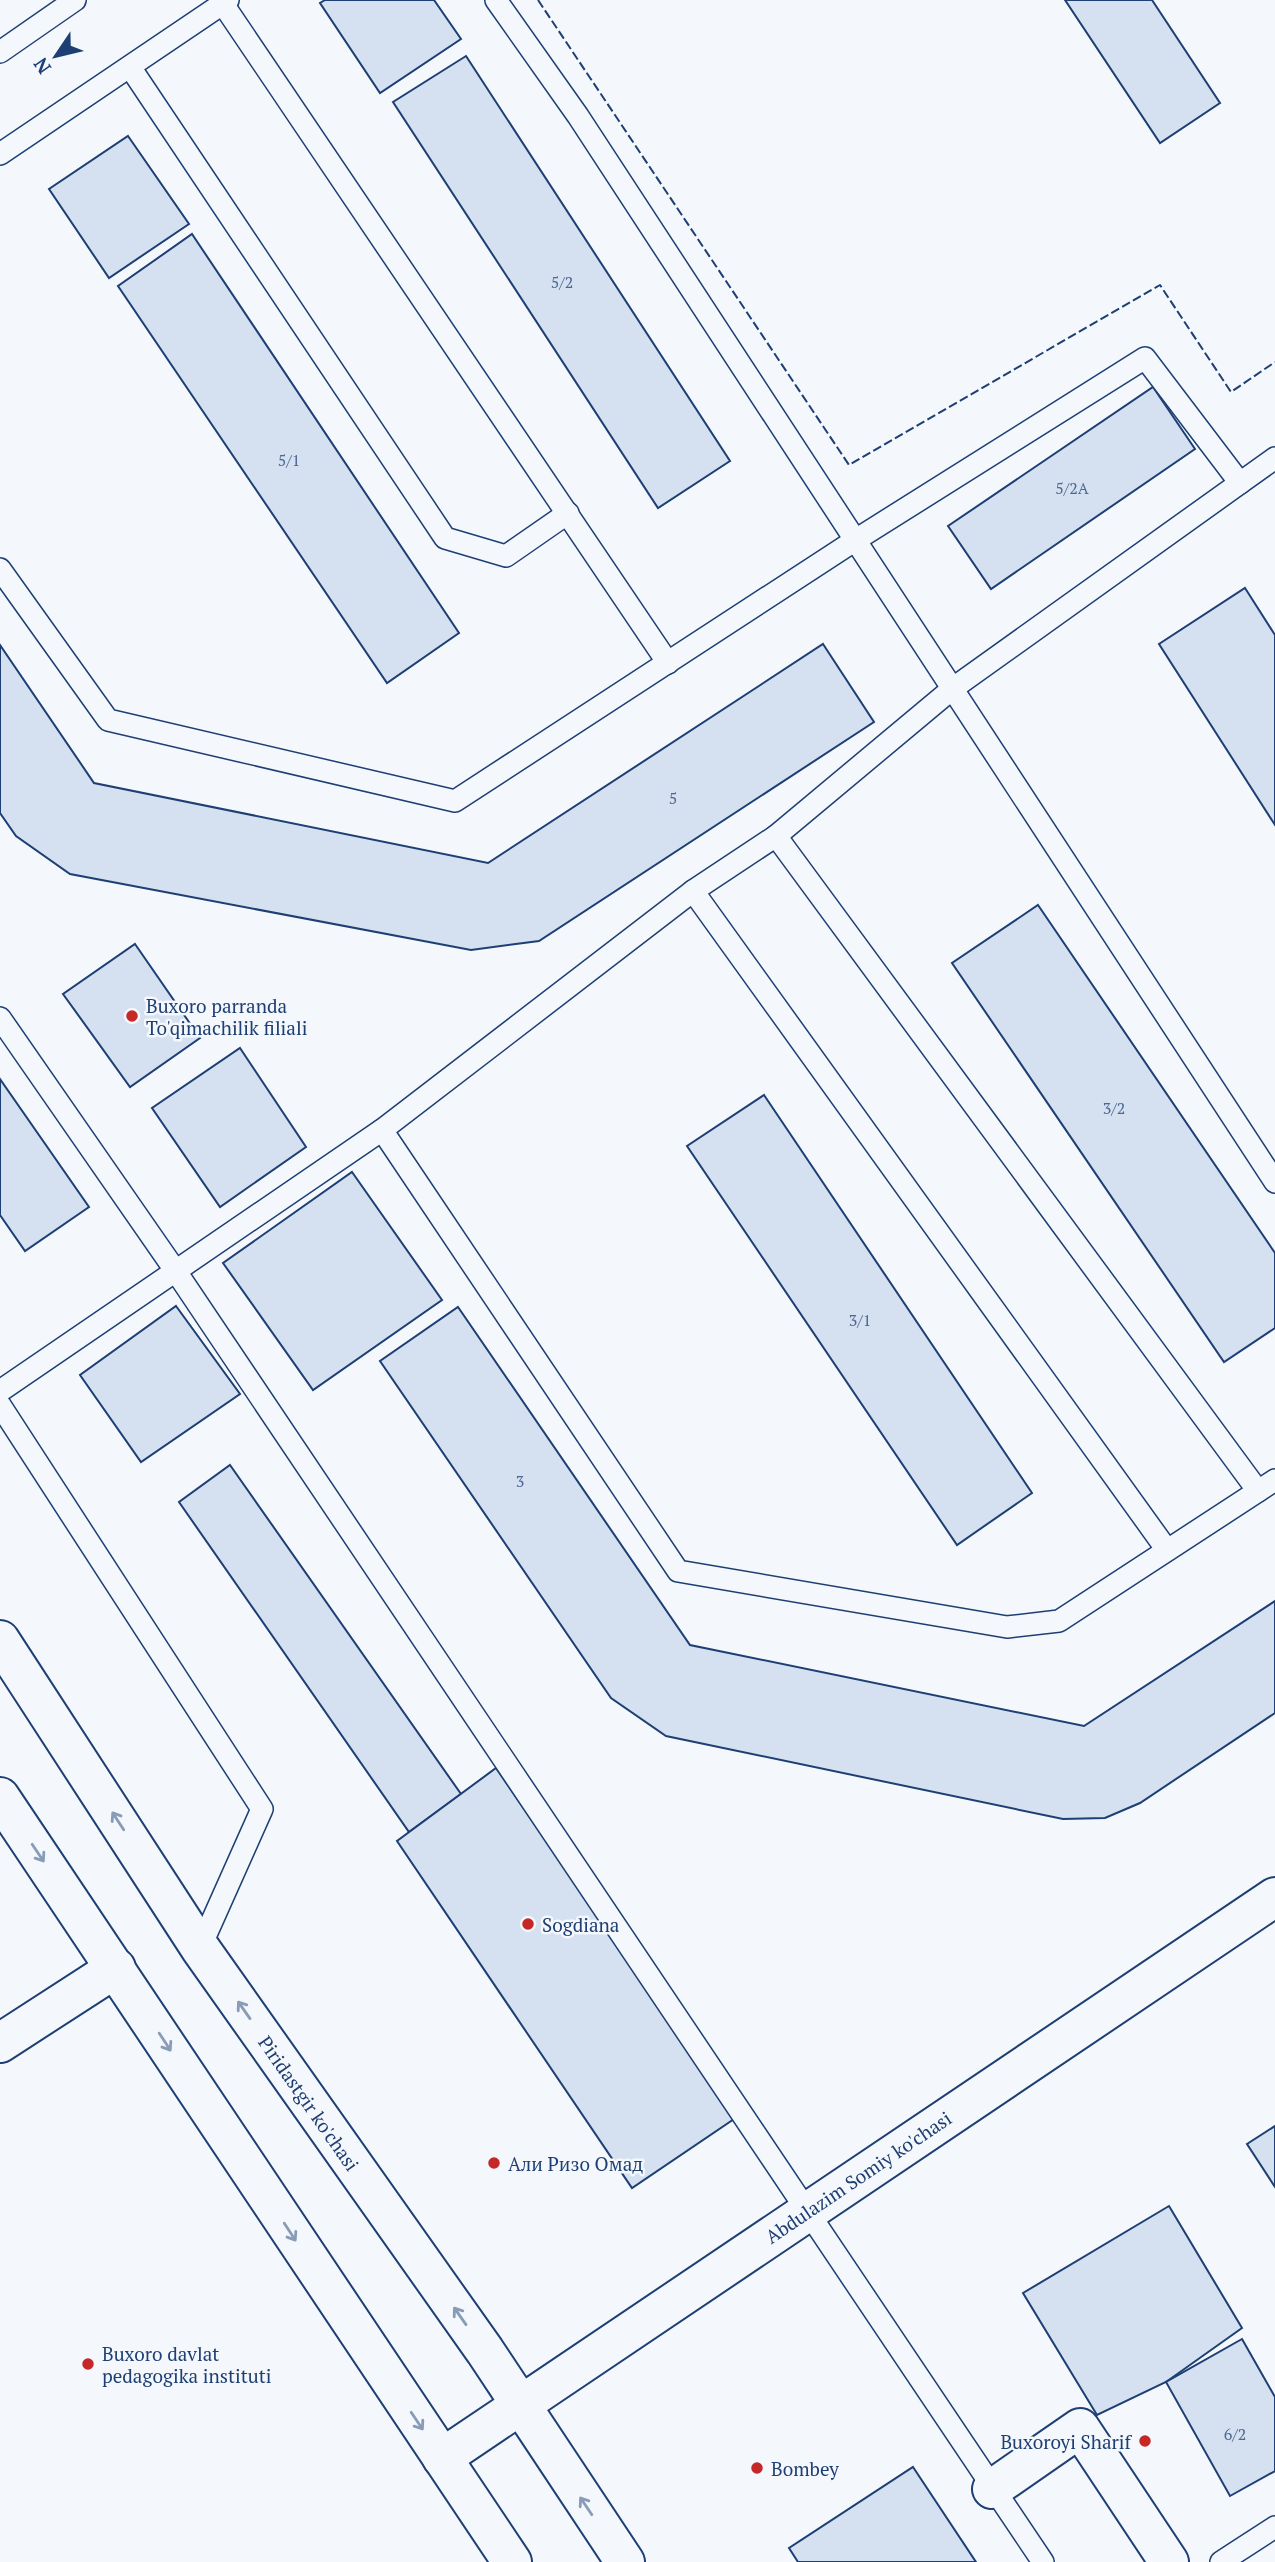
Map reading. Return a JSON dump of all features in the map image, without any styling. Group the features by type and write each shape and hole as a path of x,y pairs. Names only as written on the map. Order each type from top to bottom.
{"main road":[{"name":"Piridastgir ko'chasi","path":"0,1640 200,1948 477,2340 625,2562"},
{"path":"0,1797 512,2562"},
{"name":"Abdulazim Somiy ko'chasi","path":"442,2458 520,2408 806,2211 1275,1896"},
{"path":"0,2043 116,1968"},
{"path":"992,2489 1080,2428 1170,2562"}],"lane":[{"path":"0,52 75,0"},
{"path":"496,0 578,116 1275,1182"},
{"path":"0,153 225,2 668,663"},
{"path":"130,67 445,538 506,556 568,513"},
{"path":"0,569 108,720 455,802 855,541 1145,358 1240,483"},
{"path":"0,1391 177,1273 382,1130 693,891 776,836 952,689 1275,458"},
{"path":"382,1130 678,1570 1007,1627 1059,1621 1267,1485 776,836"},
{"path":"693,891 1167,1550"},
{"path":"0,1018 177,1273 1043,2562"},
{"path":"0,1405 262,1809 200,1948"},
{"path":"1221,2562 1275,2527"}],"building":[{"path":"325,0 434,0 461,39 380,93 320,3"},
{"path":"1065,0 1152,0 1220,103 1160,143"},
{"path":"466,56 730,461 658,508 393,102"},
{"path":"128,136 189,224 109,278 49,189"},
{"path":"192,234 459,633 387,683 118,286"},
{"path":"1153,387 1195,449 991,589 948,526"},
{"path":"1245,588 1275,635 1275,825 1159,644"},
{"path":"823,644 874,722 539,941 471,950 70,874 16,836 0,813 0,645 94,783 488,863"},
{"path":"1038,905 1275,1253 1275,1328 1224,1362 952,963"},
{"name":"Buxoro parranda To'qimachilik filiali","path":"135,944 200,1038 130,1087 63,994"},
{"path":"240,1048 306,1147 220,1207 152,1108"},
{"path":"0,1079 89,1207 25,1251 0,1215"},
{"path":"764,1095 1032,1493 957,1545 687,1146"},
{"path":"352,1172 442,1300 313,1390 223,1263"},
{"path":"176,1306 240,1394 141,1462 80,1375"},
{"path":"458,1307 690,1645 1084,1726 1275,1601 1275,1713 1140,1803 1105,1818 1063,1819 666,1736 611,1698 380,1361"},
{"path":"230,1465 461,1794 409,1832 179,1502"},
{"name":"Sogdiana","path":"496,1768 737,2117 632,2188 397,1841"},
{"path":"1275,2126 1275,2187 1247,2144"},
{"path":"1169,2206 1242,2328 1166,2382 1097,2415 1023,2293"},
{"path":"1242,2339 1275,2397 1275,2471 1230,2496 1166,2382"},
{"path":"913,2467 976,2562 798,2562 789,2548"}],"fence":[{"path":"538,0 849,465 1160,285 1231,392 1275,362"}],"place":[{"name":"Buxoro parranda To'qimachilik filiali","path":"132,1016"},
{"name":"Sogdiana","path":"528,1924"},
{"name":"Али Ризо Омад","path":"494,2163"},
{"name":"Buxoro davlat pedagogika instituti","path":"88,2364"},
{"name":"Buxoroyi Sharif","path":"1145,2441"},
{"name":"Bombey","path":"757,2468"}]}
